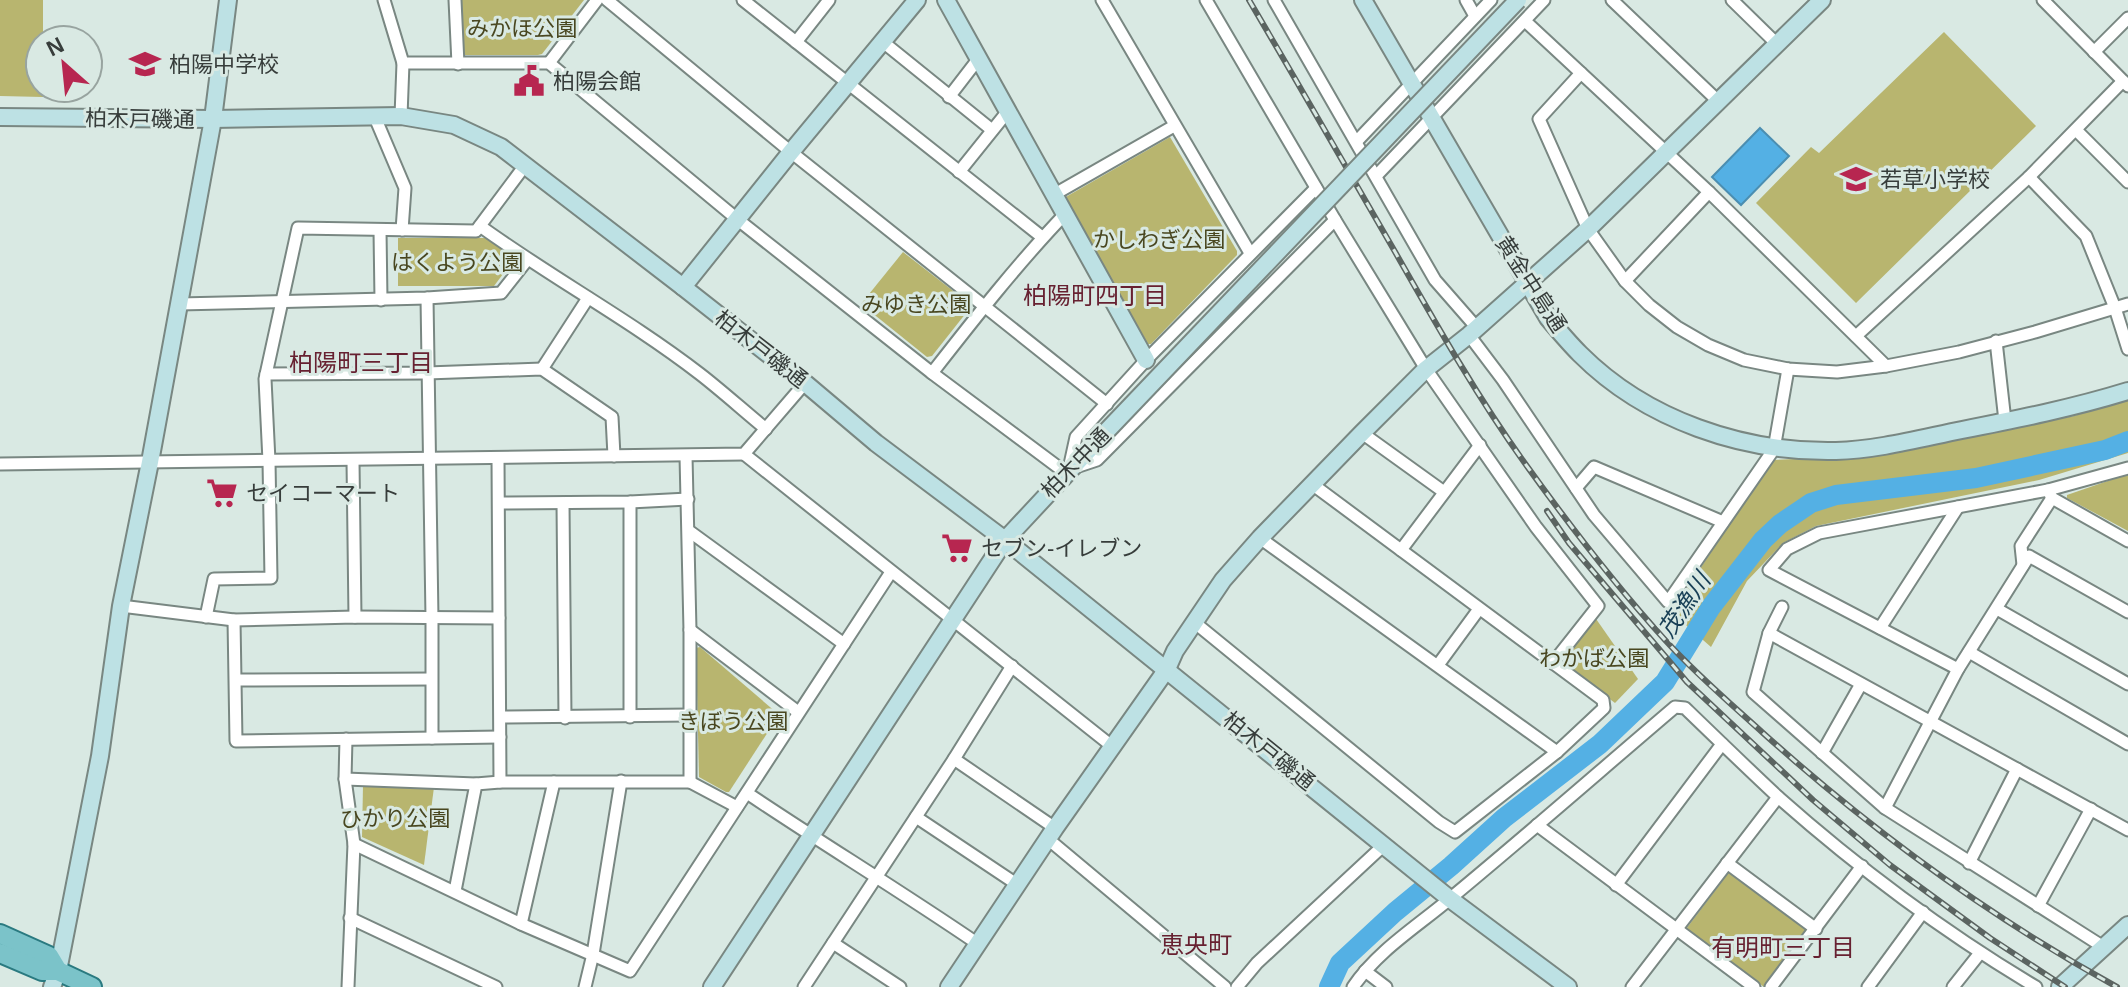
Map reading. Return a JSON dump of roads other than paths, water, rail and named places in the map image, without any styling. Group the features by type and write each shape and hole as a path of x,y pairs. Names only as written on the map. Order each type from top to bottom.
{"main road":[{"path":"0,934 49,956 55,979"},
{"path":"0,953 55,979 92,987"}],"street":[{"path":"55,979 100,756 121,606 213,119 228,0"},
{"path":"384,0 403,63 401,116"},
{"path":"455,0 458,64"},
{"path":"549,63 597,0"},
{"path":"607,0 791,152 1107,404"},
{"path":"743,0 1042,237"},
{"path":"796,42 829,0"},
{"path":"683,287 917,0"},
{"path":"946,0 1146,360"},
{"path":"1102,0 1250,253"},
{"path":"1206,0 1426,369 1536,527 1598,606 1553,663"},
{"path":"1274,0 1435,280 1473,331 1594,515 1668,602 1774,449 1788,369"},
{"name":"黄金中島通","path":"1363,0 1548,318 1581,355 1619,387 1653,408 1730,439 1774,449 1837,451 1900,443 2080,406 2128,391"},
{"path":"1466,0 1475,16"},
{"path":"1357,141 1491,0"},
{"name":"柏木中通","path":"712,987 1005,540 1067,471 1518,0"},
{"path":"1376,176 1544,0"},
{"path":"1612,0 1718,101"},
{"path":"1732,0 1777,44"},
{"path":"949,987 1167,669 1175,651 1223,580 1260,538 1426,369 1588,229 1822,0"},
{"path":"1856,336 2126,84 2044,1"},
{"path":"2094,52 2128,18"},
{"path":"1525,21 1709,192 1886,366"},
{"path":"883,42 992,130"},
{"path":"949,97 979,58"},
{"path":"403,63 549,63 737,219 932,373 1067,471"},
{"path":"1581,73 1539,119 1588,229 1625,281 1649,305 1677,327 1708,345 1744,360 1788,369 1837,372 1959,352 2128,304"},
{"path":"959,172 1008,111"},
{"path":"374,115 405,188 402,230"},
{"name":"柏木戸磯通","path":"0,117 213,119 401,116 454,125 501,147 805,383 876,443 1005,540 1446,896 1568,987"},
{"path":"1055,194 1174,126"},
{"path":"2076,130 2128,182"},
{"path":"206,617 214,579 271,578 266,374 298,228 476,231 526,164"},
{"path":"2029,177 2086,236 2128,349"},
{"path":"1067,471 1076,437 1146,360 1316,188"},
{"path":"1625,281 1709,192"},
{"path":"932,373 984,306 1066,213"},
{"path":"1067,471 1097,460 1335,220"},
{"path":"480,226 699,373 766,429"},
{"path":"380,230 381,300"},
{"path":"179,304 381,300 501,293 527,260"},
{"path":"427,298 432,738"},
{"path":"542,369 588,298"},
{"path":"1996,341 2005,421"},
{"path":"266,374 542,369 612,417 614,456"},
{"path":"744,454 805,383"},
{"path":"1362,433 1444,492"},
{"path":"1401,550 1480,445"},
{"path":"0,464 744,454 1113,747"},
{"path":"686,456 690,782"},
{"path":"498,458 500,782"},
{"path":"353,461 355,617"},
{"path":"1576,488 1594,467 1723,522"},
{"path":"1958,669 1769,570 1787,549 1819,533 1958,507 2050,494 2128,468"},
{"path":"1194,622 1455,832 1557,752 1604,708 1603,700 1312,484"},
{"path":"2050,494 2128,541"},
{"path":"2023,565 2021,546 2050,494"},
{"path":"499,503 688,499"},
{"path":"630,502 630,717"},
{"path":"563,503 565,718"},
{"path":"1880,628 1958,507"},
{"path":"689,531 844,644"},
{"path":"1260,538 1557,752"},
{"path":"1885,808 1958,669 2029,556 2128,612"},
{"path":"354,844 521,924 630,971 891,572"},
{"path":"121,606 234,620 499,618"},
{"path":"1782,607 1769,633 1753,692 1885,808 2105,948"},
{"path":"1438,665 1479,609"},
{"path":"1997,609 2128,684"},
{"path":"234,620 236,741 500,737"},
{"path":"690,630 798,712"},
{"path":"1769,633 2128,830"},
{"path":"1969,652 2128,744"},
{"path":"804,987 1012,666"},
{"path":"236,680 431,679"},
{"path":"1822,753 1861,684"},
{"path":"1353,987 1365,971 1446,896 1537,825 1675,707 1685,708 1778,797 1862,866 1980,953 2036,987"},
{"path":"501,717 690,715"},
{"path":"346,739 345,779 354,844 348,987"},
{"path":"1616,885 1722,744"},
{"path":"954,759 1052,833 1225,987"},
{"path":"1969,863 2017,769"},
{"path":"345,779 476,784 690,782 737,807"},
{"path":"585,987 621,781"},
{"path":"521,924 554,782"},
{"path":"455,891 476,784"},
{"path":"747,793 978,944"},
{"path":"1632,987 1778,797"},
{"path":"2038,906 2091,809"},
{"path":"916,817 1018,885"},
{"path":"1537,825 1748,985"},
{"path":"1237,987 1257,963 1384,845"},
{"path":"1727,863 1816,929"},
{"path":"1771,987 1862,866"},
{"path":"1868,987 1923,912"},
{"path":"350,918 496,987"},
{"path":"2060,987 2128,925"},
{"path":"833,943 900,987"},
{"path":"1953,987 1980,953"},
{"path":"1365,971 1386,987"},
{"path":"875,987 883,976"}],"water":[{"path":"1760,128 1789,156 1741,205 1712,177"}],"waterway":[{"name":"茂漁川","path":"1329,987 1340,963 1395,912 1504,818 1600,744 1665,682 1711,607 1763,540 1780,524 1811,503 1836,495 1976,478 2105,450 2128,441"}],"railway":[{"path":"1249,0 1489,411 1557,508 1647,620 1689,665 1763,733 1889,838 2023,931 2117,987"},
{"path":"1547,511 1569,543 1687,682 1813,800 1890,865 1990,938 2065,987"}],"place":[{"name":"柏陽中学校","path":"145,64"},
{"name":"柏陽会館","path":"529,81"},
{"name":"若草小学校","path":"1856,179"},
{"name":"セイコーマート","path":"222,493"},
{"name":"セブン-イレブン","path":"957,548"}],"district":[{"name":"柏陽町四丁目","path":"1095,295"},
{"name":"柏陽町三丁目","path":"361,362"},
{"name":"恵央町","path":"1196,944"},
{"name":"有明町三丁目","path":"1783,947"}],"park label":[{"name":"みかほ公園","path":"522,28"},
{"name":"かしわぎ公園","path":"1159,239"},
{"name":"はくよう公園","path":"457,262"},
{"name":"みゆき公園","path":"916,304"},
{"name":"わかば公園","path":"1594,658"},
{"name":"きぼう公園","path":"733,721"},
{"name":"ひかり公園","path":"395,818"}]}
